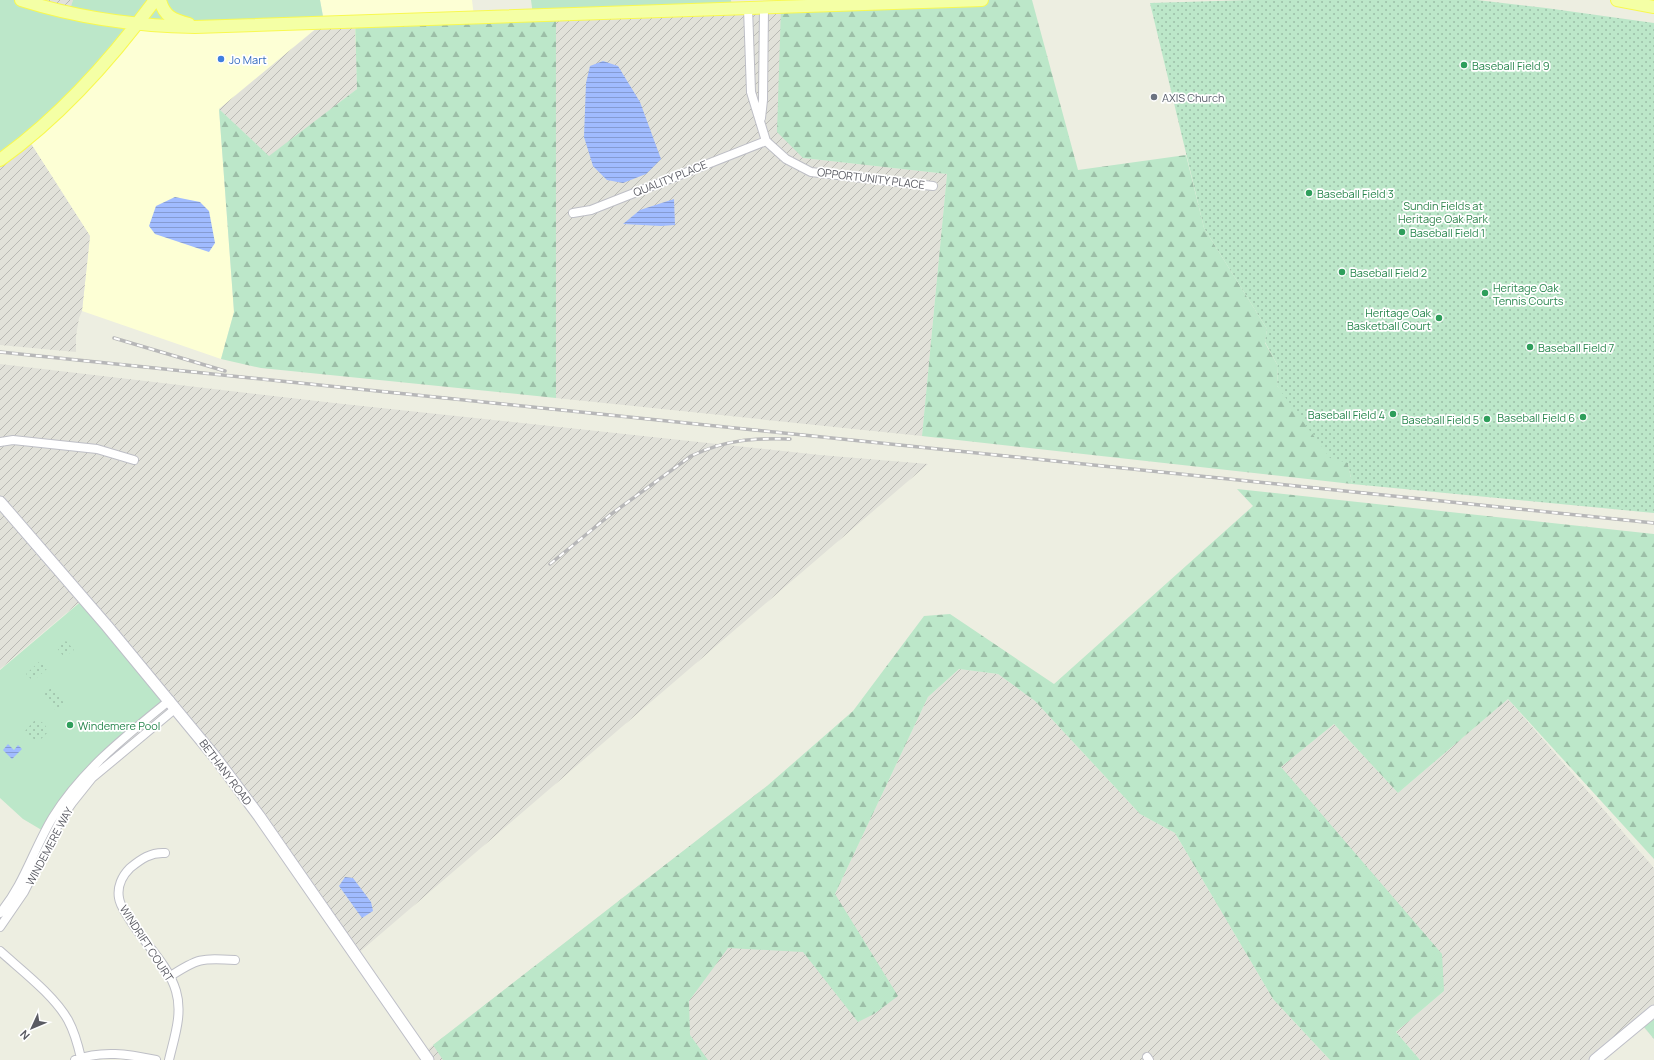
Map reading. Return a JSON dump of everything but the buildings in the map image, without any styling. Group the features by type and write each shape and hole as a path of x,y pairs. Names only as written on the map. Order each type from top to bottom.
{"main road":[{"path":"21,0 80,16 137,24 195,27 620,11 764,8 982,0"},
{"path":"0,160 36,132 71,100 114,53 155,0"},
{"path":"160,0 163,10 172,17 195,27"},
{"path":"1617,0 1654,7"},
{"name":"BETHANY ROAD","path":"0,502 173,704 224,768 259,816 428,1060"},
{"path":"1594,1060 1654,1011"}],"street":[{"path":"748,8 751,92 766,141"},
{"path":"760,122 763,100 764,8"},
{"name":"OPPORTUNITY PLACE","path":"766,141 786,159 811,172 934,186"},
{"name":"QUALITY PLACE","path":"573,213 591,210 766,141"},
{"path":"0,442 13,440 97,448 134,460"},
{"name":"WINDEMERE WAY","path":"0,913 11,898 53,818 76,785 113,747 173,704"},
{"name":"WINDEMERE WAY","path":"0,927 24,892 61,819 82,789 92,778 173,704"},
{"name":"WINDRIFT COURT","path":"165,853 155,852 135,864 124,876 118,893 122,906 169,976 176,992 179,1012 169,1060"},
{"path":"0,951 47,994 61,1010 72,1028 78,1059 94,1055 115,1053 156,1060"},
{"path":"169,976 201,959 212,958 235,960"}],"shaded area":[{"path":"21,0 73,0 69,13"},
{"path":"320,0 472,0 474,17 219,109 234,312 221,359 82,311 90,236 28,139 137,24 324,21"},
{"path":"781,7 803,158 947,174 922,436 556,398 556,14"},
{"path":"355,20 357,89 269,157 219,109 324,22"},
{"path":"28,139 90,236 82,311 79,318 76,336 76,352 0,345 0,158"},
{"path":"0,364 334,403 820,455 928,464 355,956 259,816 83,599 0,669"},
{"path":"959,669 998,674 1035,701 1140,814 1175,833 1273,999 1330,1060 428,1060 423,1053 767,786 835,894 928,697"},
{"path":"1508,699 1654,868 1654,1039 1640,1023 1595,1060 1420,1060 1396,1032 1444,991 1281,767 1334,724 1398,793"}],"green space":[{"path":"0,0 26,0 69,12 73,0 320,0 324,22 137,24 28,139 0,158"},
{"path":"531,0 731,0 732,9 533,15"},
{"path":"983,0 1032,0 1078,170 1186,155 1204,228 1267,329 1265,343 1278,366 1277,386 1348,463 1352,484 922,436 947,174 803,158 777,132 781,7"},
{"name":"Sundin Fields at Heritage Oak Park","path":"1250,0 1477,0 1654,23 1654,513 1352,484 1348,463 1330,458 1277,386 1278,366 1265,342 1267,329 1204,228 1150,3"},
{"path":"556,14 556,398 261,368 221,359 234,312 219,109 269,156 357,89 355,20"},
{"path":"1237,489 1654,534 1654,859 1508,699 1398,793 1334,724 1281,767 1442,954 1444,991 1396,1032 1420,1060 1330,1060 1273,999 1175,833 1140,814 1035,701 998,674 959,669 928,697 835,894 898,996 874,1014 858,1022 803,952 728,948 689,1001 690,1035 708,1060 443,1060 433,1045 767,786 853,711 924,616 950,614 1054,684 1253,506"},
{"name":"Windemere Pool","path":"84,599 170,700 103,756 45,832 23,819 0,798 0,670"},
{"path":"66,641 74,650 64,657 57,648"},
{"path":"41,660 48,668 33,681 26,674"},
{"path":"51,688 65,704 57,712 43,695"},
{"path":"35,720 44,724 48,732 39,741 36,741 25,731"},
{"path":"1654,1011 1654,1039 1640,1022"}],"water":[{"path":"603,61 618,66 640,102 661,159 646,174 623,183 607,180 593,166 584,137 586,83 590,66"},
{"path":"175,197 200,202 209,211 215,243 209,252 155,234 149,226 156,206"},
{"path":"674,199 675,225 661,226 623,224 640,210"},
{"path":"8,744 14,750 18,745 22,749 12,759 3,750"},
{"path":"345,877 353,878 371,902 373,911 362,918 339,886"}],"railway":[{"path":"114,338 225,371"},
{"path":"0,352 1654,523"},
{"path":"550,564 610,515 691,456 715,446 727,443 763,439 790,439"}],"place":[{"name":"Jo Mart","path":"221,59"},
{"name":"Baseball Field 9","path":"1464,65"},
{"name":"AXIS Church","path":"1154,97"},
{"name":"Baseball Field 3","path":"1309,193"},
{"name":"Baseball Field 1","path":"1402,232"},
{"name":"Baseball Field 2","path":"1342,272"},
{"name":"Heritage Oak Tennis Courts","path":"1485,293"},
{"name":"Heritage Oak Basketball Court","path":"1439,318"},
{"name":"Baseball Field 7","path":"1530,347"},
{"name":"Baseball Field 4","path":"1393,414"},
{"name":"Baseball Field 6","path":"1583,417"},
{"name":"Baseball Field 5","path":"1487,419"},
{"name":"Windemere Pool","path":"70,725"}]}
